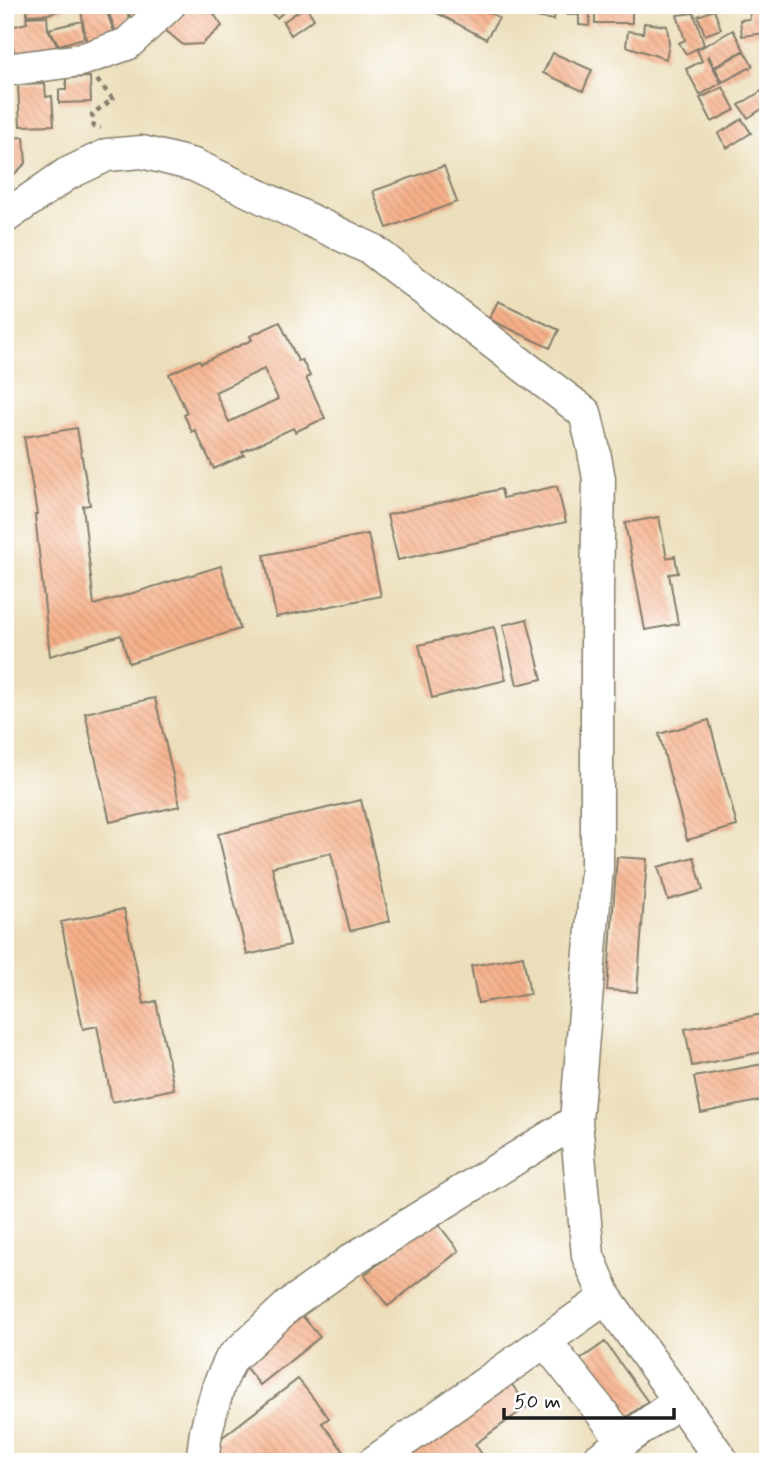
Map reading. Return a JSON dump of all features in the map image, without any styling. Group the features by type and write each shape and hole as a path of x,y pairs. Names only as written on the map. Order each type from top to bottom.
{"street":[{"path":"5,70 81,60 127,44 169,5"},
{"path":"5,217 67,174 107,155 142,152 194,165 371,249 585,413 599,479 597,869 576,1121 588,1256 606,1298 723,1462"},
{"path":"202,1462 211,1412 231,1359 288,1306 353,1259 576,1121"},
{"path":"374,1462 606,1298"},
{"path":"545,1341 624,1441"},
{"path":"595,1462 679,1401"}],"path":[{"path":"81,60 113,99 92,114 94,127 105,129"}],"building":[{"path":"27,5 73,6 48,14 27,15"},
{"path":"80,5 104,5 118,42 88,51"},
{"path":"106,5 123,5 132,24 117,35"},
{"path":"125,5 155,5 133,23"},
{"path":"193,5 208,5 222,26 202,44 183,45 164,29"},
{"path":"261,5 291,5 277,18"},
{"path":"392,5 438,5 434,12 417,8 394,11"},
{"path":"441,5 476,5 499,18 486,39 437,13"},
{"path":"532,5 556,5 554,20 530,16"},
{"path":"568,5 591,5 589,26 579,25 579,15 567,15"},
{"path":"595,5 632,5 632,23 595,23"},
{"path":"763,5 767,33 742,36 740,20 750,19 749,7"},
{"path":"306,6 314,19 291,35 283,22"},
{"path":"714,10 721,29 705,35 698,16"},
{"path":"694,13 704,45 686,54 679,43 685,40 677,15"},
{"path":"47,16 48,29 60,54 15,58 10,27 27,23 26,17"},
{"path":"82,21 84,38 59,45 49,29"},
{"path":"644,23 667,26 669,44 666,59 626,46 628,31 643,33"},
{"path":"5,27 8,27 12,59 5,60"},
{"path":"733,30 744,50 714,67 708,57 721,83 700,95 686,69 702,61 697,50"},
{"path":"744,51 753,66 723,82 715,68"},
{"path":"553,53 592,70 583,91 543,73"},
{"path":"90,77 91,102 59,103 59,90 66,90 66,78"},
{"path":"45,84 46,97 52,96 54,125 20,126 18,85"},
{"path":"723,87 735,110 712,122 700,98"},
{"path":"768,87 768,105 748,118 739,105"},
{"path":"742,119 751,133 727,148 718,134"},
{"path":"24,137 26,163 8,180 5,177 5,138"},
{"path":"444,166 457,202 387,228 373,191"},
{"path":"498,301 559,330 550,348 489,319"},
{"path":"280,322 298,361 302,360 310,376 306,378 325,418 295,432 293,428 242,452 244,455 214,469 195,430 192,432 184,415 187,413 169,374 252,340 250,336","holes":["264,369 278,399 229,422 215,392"]},
{"path":"77,428 90,505 83,506 94,605 221,566 240,629 129,663 121,635 50,656 37,514 24,437"},
{"path":"557,486 566,522 398,560 387,515 501,489 503,498"},
{"path":"659,517 667,558 675,556 678,573 669,574 678,624 645,630 625,523"},
{"path":"368,534 381,596 276,617 264,555"},
{"path":"527,619 542,679 517,685 503,625"},
{"path":"494,627 506,680 432,698 419,645"},
{"path":"155,698 180,806 110,822 85,713"},
{"path":"709,720 737,826 687,840 659,734"},
{"path":"361,800 390,921 350,931 331,853 272,867 290,945 247,955 218,834"},
{"path":"617,857 647,859 637,992 607,990"},
{"path":"694,857 703,890 668,900 658,867"},
{"path":"124,909 144,1004 156,1001 174,1089 112,1102 97,1026 83,1029 61,922"},
{"path":"523,956 530,994 478,1003 471,966"},
{"path":"768,1013 768,1051 692,1066 685,1029"},
{"path":"768,1063 768,1099 701,1113 694,1077"},
{"path":"435,1220 459,1251 388,1306 364,1275"},
{"path":"301,1314 320,1337 260,1385 241,1362"},
{"path":"605,1342 648,1402 616,1424 574,1364"},
{"path":"298,1379 329,1418 322,1423 344,1452 332,1462 213,1462 216,1442"},
{"path":"510,1382 528,1406 475,1444 487,1462 399,1462"}]}
